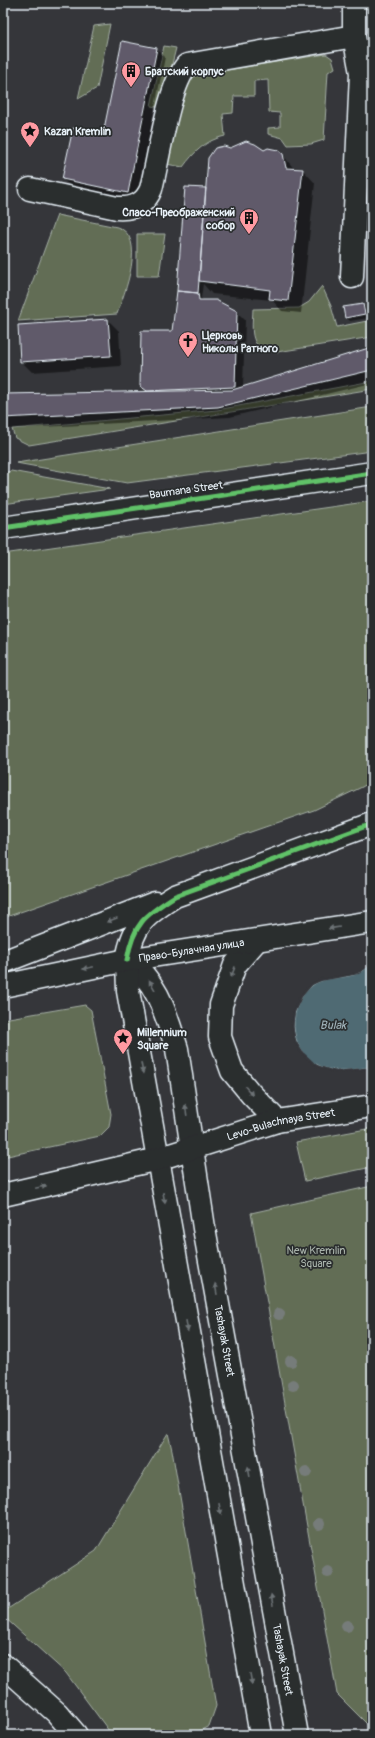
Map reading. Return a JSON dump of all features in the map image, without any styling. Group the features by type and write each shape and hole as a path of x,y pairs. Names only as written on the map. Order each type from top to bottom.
{"main road":[{"path":"352,277 361,73 354,36 354,3"},
{"path":"30,189 117,208 129,208 140,204 146,199 151,189 174,91 181,72 187,65 354,36"},
{"name":"Baumana Street","path":"3,528 372,473"},
{"path":"3,962 175,896 372,824"},
{"path":"175,896 148,914 136,928 129,946 127,960 128,991 261,1735"},
{"name":"Право-Булачная улица","path":"127,960 372,922"},
{"path":"256,941 236,966 223,999 221,1006 220,1037 232,1070 251,1094 277,1121"},
{"path":"3,986 127,960"},
{"name":"Tashayak Street","path":"127,960 140,969 150,981 168,1021 177,1049 191,1148 297,1735"},
{"name":"Levo-Bulachnaya Street","path":"191,1148 277,1121 372,1106"},
{"path":"3,1194 158,1159 191,1148"},
{"path":"3,1665 57,1713 76,1735"}],"green space":[{"path":"110,24 97,88 78,99 94,26"},
{"path":"164,46 176,48 161,108 151,106"},
{"path":"326,54 332,58 335,68 328,72 324,140 311,144 288,145 283,138 268,134 268,128 280,127 280,113 269,112 268,80 254,81 254,96 234,96 233,113 223,114 225,136 212,140 201,147 183,167 166,164 176,115 184,90 196,75"},
{"path":"57,215 117,227 126,233 131,242 131,266 117,314 18,321"},
{"path":"137,234 165,234 159,276 137,276"},
{"path":"322,286 331,306 337,327 372,320 372,337 277,352 268,351 256,344 252,325 253,309 299,308 309,302"},
{"path":"372,381 372,389 29,445 15,438 12,429 217,410"},
{"path":"372,407 372,451 127,483 16,463"},
{"path":"11,471 110,489 3,504 3,473"},
{"path":"372,501 372,781 314,810 3,918 3,554"},
{"path":"85,1005 91,1010 111,1114 109,1127 100,1136 3,1157 3,1019"},
{"path":"372,1128 372,1167 305,1181 296,1142"},
{"name":"New Kremlin Square","path":"372,1186 372,1729 337,1694 251,1213"},
{"path":"168,1433 216,1706 209,1726 192,1735 112,1735 66,1673 3,1616 3,1612 96,1551"}],"water":[{"name":"Bulak","path":"372,960 372,1067 351,1070 324,1068 308,1058 300,1049 294,1026 298,1003 304,993 313,985 329,979 354,975 367,967"}],"pier":[{"path":"372,958 369,966 359,974 321,981 312,985 302,997 295,1012 293,1027 296,1041 303,1052 317,1065 335,1071 372,1067 372,1069 335,1073 316,1066 302,1054 295,1042 291,1028 293,1012 300,996 311,984 321,979 359,973"}],"building":[{"name":"Братский корпус","path":"122,41 157,48 128,193 62,179 73,128 103,134"},
{"name":"Спасо-Преображенский собор","path":"246,141 255,144 264,150 268,148 278,150 283,154 286,168 303,169 288,301 269,299 270,290 199,281 208,158 215,148 224,146 230,148"},
{"path":"185,187 206,188 198,293 177,291"},
{"name":"Церковь Николы Ратного","path":"177,291 198,293 199,300 216,300 237,311 235,387 147,391 140,386 141,331 172,331"},
{"path":"363,304 365,314 345,318 343,307"},
{"path":"108,319 111,356 20,362 18,325"},
{"path":"372,347 372,370 218,407 3,418 3,394 232,390"}],"cycle path":[{"path":"3,528 372,473"},
{"path":"127,960 133,937 142,922 148,915 175,896 372,824"}],"place":[{"name":"Братский корпус","path":"131,88"},
{"name":"Kazan Kremlin","path":"30,148"},
{"name":"Спасо-Преображенский собор","path":"249,235"},
{"name":"Церковь Николы Ратного","path":"188,358"},
{"name":"Millennium Square","path":"123,1055"}]}
